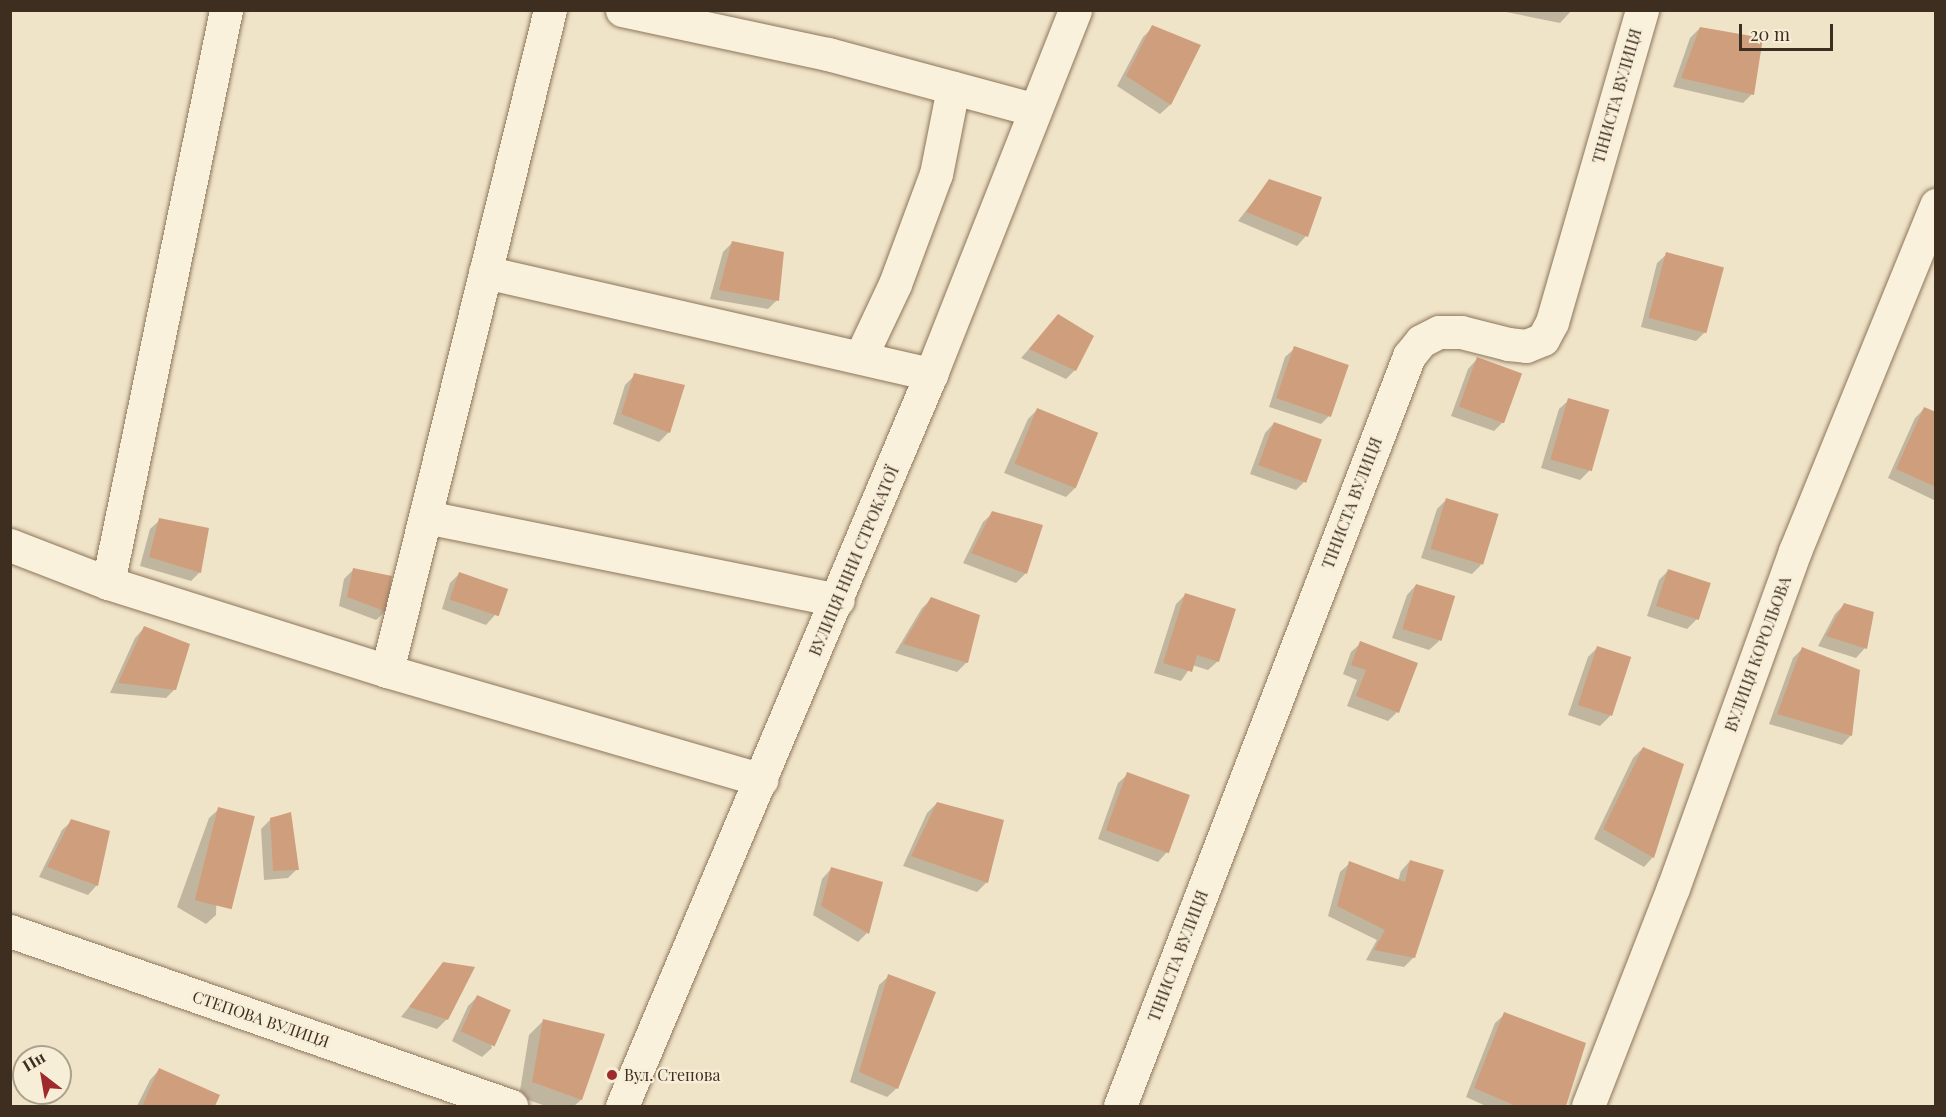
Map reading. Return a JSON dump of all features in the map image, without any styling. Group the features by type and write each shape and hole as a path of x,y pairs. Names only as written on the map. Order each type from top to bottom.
{"street":[{"path":"108,583 226,10"},
{"path":"387,671 550,10"},
{"path":"622,10 828,54 1035,110"},
{"name":"ВУЛИЦЯ НІНИ СТРОКАТОЇ","path":"622,1107 932,374 1074,10"},
{"name":"ТІНИСТА ВУЛИЦЯ","path":"1120,1107 1409,356 1421,340 1439,332 1461,332 1526,346 1543,339 1552,322 1642,10"},
{"path":"861,356 895,284 936,174 953,88"},
{"name":"ВУЛИЦЯ КОРОЛЬОВА","path":"1588,1107 1673,888 1795,552 1935,205"},
{"path":"486,272 932,374"},
{"path":"426,517 838,600"},
{"path":"10,545 108,583 387,671 761,780"},
{"name":"СТЕПОВА ВУЛИЦЯ","path":"10,931 511,1107"}],"building":[{"path":"1152,25 1201,45 1171,105 1126,76"},
{"path":"1700,27 1763,38 1754,95 1681,78"},
{"path":"1269,179 1322,197 1308,237 1246,212"},
{"path":"732,241 784,252 779,301 719,290"},
{"path":"1666,252 1724,268 1706,333 1648,318"},
{"path":"1058,314 1094,336 1076,371 1029,349"},
{"path":"1294,346 1349,365 1331,417 1276,398"},
{"path":"1477,357 1522,373 1504,423 1459,407"},
{"path":"634,373 685,385 670,433 621,414"},
{"path":"1568,398 1609,410 1592,471 1550,460"},
{"path":"1924,407 1936,412 1936,487 1896,469"},
{"path":"1037,408 1098,433 1076,488 1015,464"},
{"path":"1274,422 1322,439 1306,483 1258,465"},
{"path":"1446,498 1499,514 1483,565 1431,549"},
{"path":"992,511 1043,525 1027,574 971,553"},
{"path":"159,518 209,528 201,573 149,557"},
{"path":"353,568 392,576 387,612 347,597"},
{"path":"1668,569 1711,583 1699,620 1656,606"},
{"path":"459,572 508,589 499,616 450,599"},
{"path":"1416,584 1455,596 1441,641 1402,629"},
{"path":"1185,593 1236,609 1219,662 1197,655 1192,672 1163,663"},
{"path":"931,597 980,615 968,663 903,644"},
{"path":"1844,603 1874,612 1867,649 1826,636"},
{"path":"144,626 190,644 176,690 118,683"},
{"path":"1360,641 1418,663 1399,713 1356,696 1366,670 1351,665"},
{"path":"1597,646 1631,657 1612,716 1578,705"},
{"path":"1802,647 1860,670 1852,736 1777,714"},
{"path":"1643,747 1684,764 1654,858 1603,829"},
{"path":"1127,772 1190,795 1169,853 1106,830"},
{"path":"937,802 1004,820 988,883 911,856"},
{"path":"218,807 255,816 232,909 195,900"},
{"path":"291,812 299,870 273,871 270,818"},
{"path":"71,819 110,831 98,886 47,867"},
{"path":"1410,860 1444,870 1415,958 1374,950 1385,930 1337,906 1349,861 1405,882"},
{"path":"831,867 883,882 869,934 821,906"},
{"path":"443,962 475,967 448,1020 409,1007"},
{"path":"888,974 936,992 898,1089 859,1072"},
{"path":"477,995 511,1010 495,1047 461,1032"},
{"path":"1504,1012 1586,1043 1566,1106 1516,1106 1474,1088"},
{"path":"543,1019 605,1034 582,1100 532,1082"},
{"path":"159,1068 220,1095 215,1106 142,1106"}],"place":[{"name":"Вул. Степова","path":"612,1075"}]}
